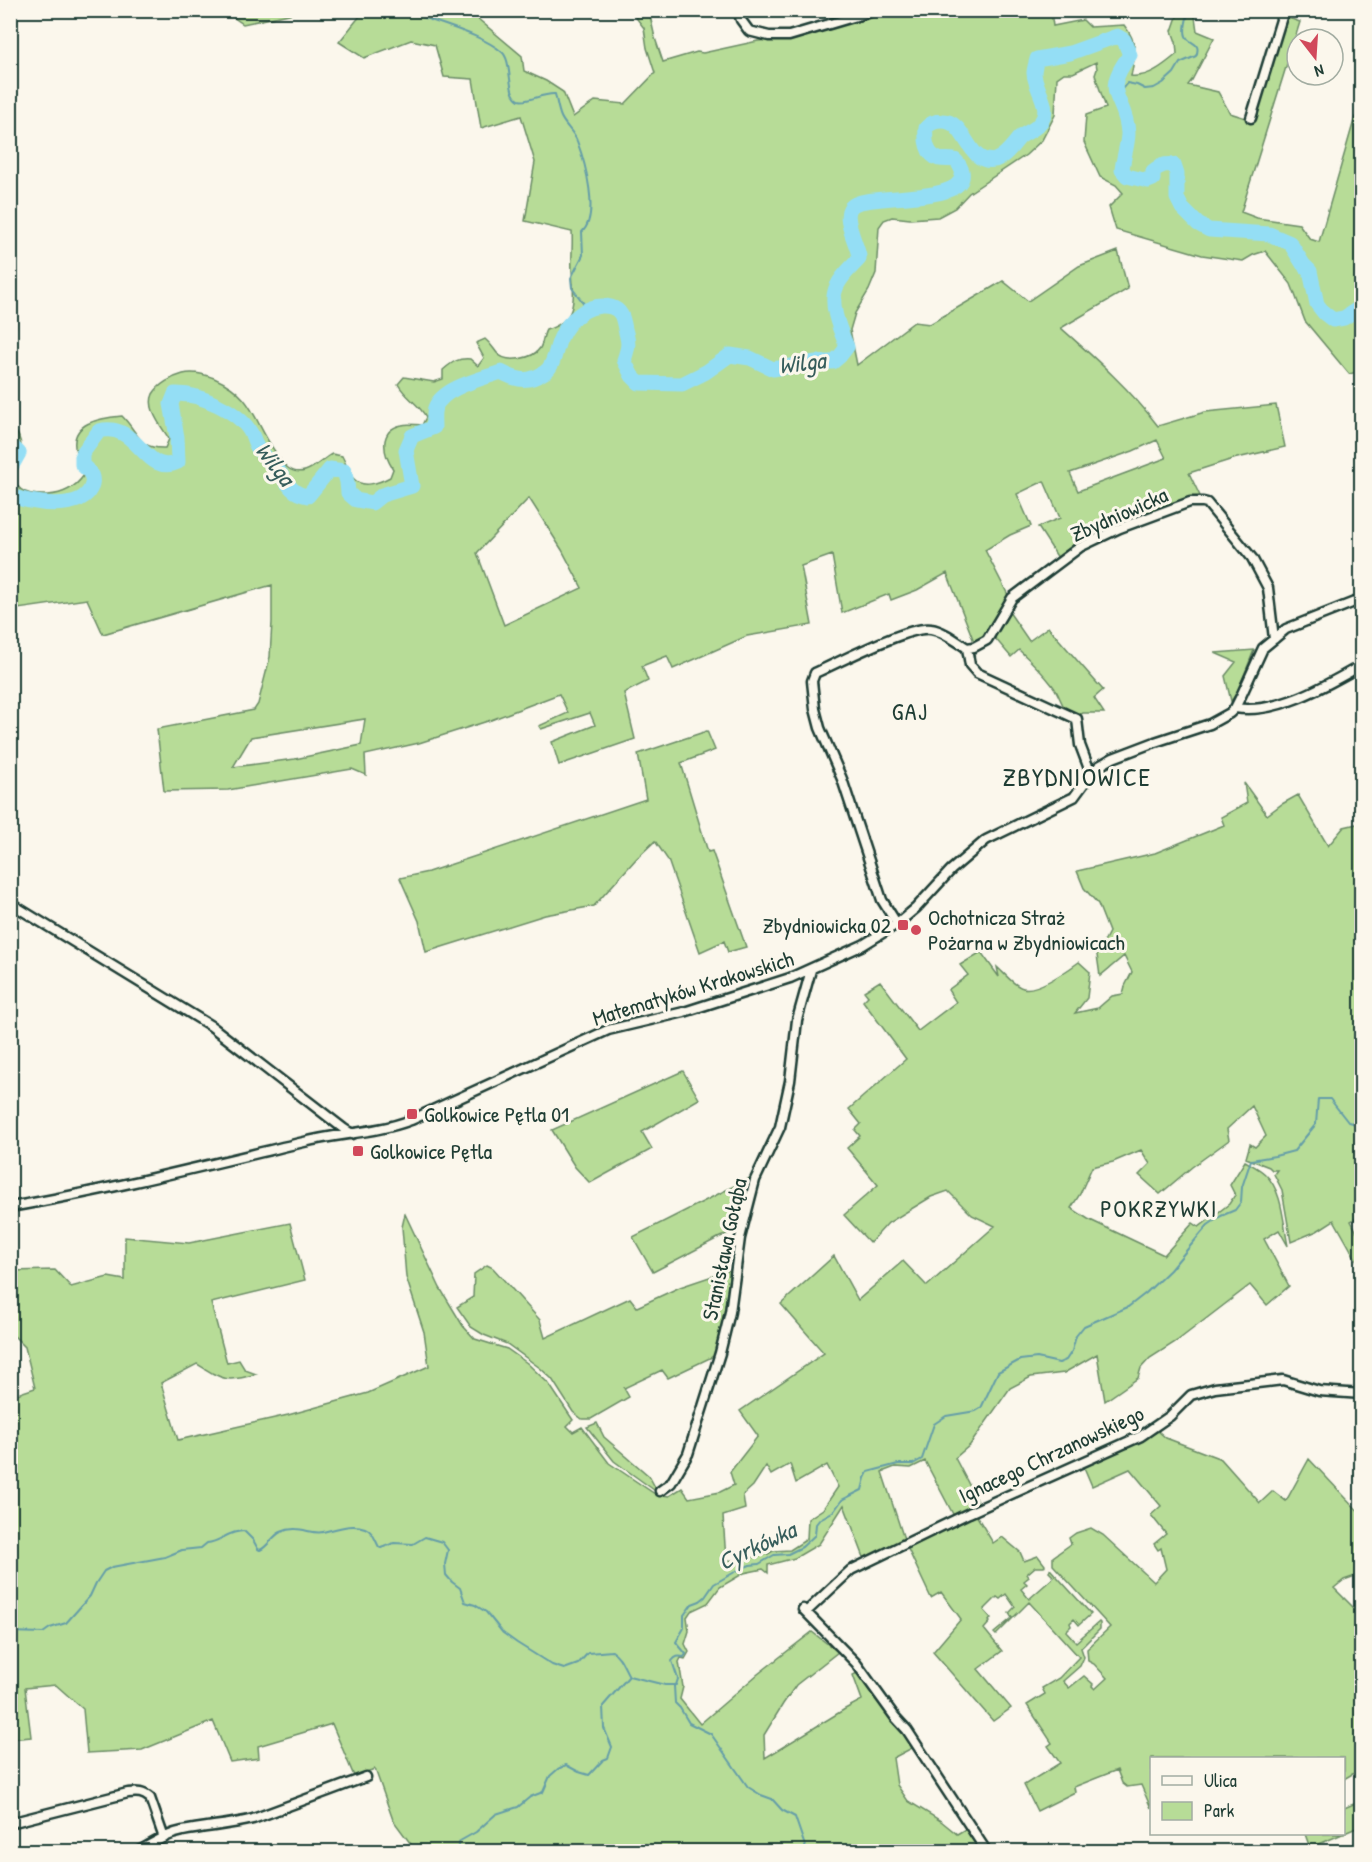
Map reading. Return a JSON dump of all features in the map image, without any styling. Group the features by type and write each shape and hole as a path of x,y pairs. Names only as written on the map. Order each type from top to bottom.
{"street":[{"path":"738,10 741,20 749,31 769,36 789,36 877,10"},
{"path":"1251,118 1284,10"},
{"path":"10,277 12,288 10,327"},
{"name":"Zbydniowicka","path":"967,648 980,645 987,640 1012,597 1080,548 1120,528 1190,502 1207,503 1251,558 1268,588 1274,639"},
{"path":"1362,599 1286,629 1263,648 1235,708 1247,710 1292,700 1321,688 1362,665"},
{"path":"897,924 882,900 842,779 820,728 812,681 815,673 890,639 928,628 938,631 967,648 970,665 977,673 1077,719 1081,747 1091,774"},
{"name":"Matematyków Krakowskich","path":"10,1207 187,1170 314,1139 381,1130 411,1120 608,1030 684,1012 811,970 856,948 897,924 916,908 951,870 986,840 1074,797 1099,766 1113,758 1155,742 1210,724 1235,708"},
{"path":"10,903 211,1026 352,1134"},
{"name":"Stanisława Gołąba","path":"660,1491 672,1483 688,1454 720,1353 730,1312 735,1268 750,1198 759,1170 780,1127 790,1081 797,1020 811,970"},
{"name":"Ignacego Chrzanowskiego","path":"987,1851 907,1730 856,1663 805,1610 852,1570 969,1513 1141,1436 1170,1416 1191,1395 1215,1388 1283,1380 1319,1391 1362,1394"},
{"path":"136,1851 182,1831 253,1819 366,1777"},
{"path":"10,1823 128,1793 140,1792 150,1798 164,1838"}],"green space":[{"path":"233,10 303,11 243,24 233,17"},
{"path":"1194,10 1197,31 1214,38 1188,85 1218,92 1230,113 1252,120 1283,16 1300,22 1298,27 1285,27 1285,70 1241,212 1257,218 1299,224 1310,239 1319,242 1355,117 1361,119 1362,371 1349,374 1305,321 1291,284 1265,251 1243,261 1202,255 1116,230 1109,207 1123,193 1116,185 1100,177 1084,142 1086,115 1106,108 1095,75 1096,62 1073,73 1064,73 1057,78 1055,115 1042,140 1026,155 969,193 955,208 938,217 910,219 892,217 884,220 879,227 876,273 855,313 850,330 857,365 914,322 930,324 1003,281 1028,301 1079,266 1118,251 1128,289 1061,328 1124,387 1158,426 1205,412 1276,405 1285,447 1233,459 1189,473 1201,498 1103,530 1058,558 1038,527 1060,518 1044,481 1017,494 1031,526 985,550 1008,595 988,635 975,644 947,573 917,590 891,600 889,594 842,613 832,555 801,566 812,625 747,636 673,669 667,656 642,666 648,681 624,693 635,739 559,765 552,742 595,725 590,713 541,729 539,726 568,713 559,694 491,720 419,743 365,755 366,775 352,769 228,790 164,791 157,729 254,710 258,704 270,657 272,585 103,634 87,599 11,610 11,425 19,436 21,447 14,473 17,485 21,490 33,494 59,493 69,490 84,475 75,442 82,428 96,420 122,416 144,443 156,448 165,448 169,439 153,412 151,400 153,394 162,384 175,377 187,373 199,373 227,385 245,400 267,439 288,468 300,472 306,471 332,454 342,456 353,478 361,483 371,484 390,477 393,469 385,450 386,437 389,432 404,424 422,425 426,417 398,384 404,377 434,382 443,379 443,370 459,360 470,359 478,366 484,358 476,343 485,339 501,356 519,359 532,355 540,348 546,330 564,321 569,315 573,300 572,232 525,221 535,162 521,116 481,128 473,79 444,77 435,45 411,40 364,58 339,42 364,11 471,11 522,56 524,71 563,92 573,117 595,101 625,104 655,73 647,48 644,28 631,11 649,11 663,62 697,52 703,53 758,41 791,38 889,11 1051,11 1053,26 1083,20 1090,27 1124,25 1132,37 1135,49 1131,76 1137,76 1156,70 1177,54 1172,31 1179,11","holes":["1157,440 1166,458 1078,491 1070,473","529,498 562,550 582,588 504,625 477,553","365,719 361,745 295,759 233,767 251,737"]},
{"path":"1007,609 1029,641 1048,627 1103,690 1094,698 1104,713 1083,713 1075,717 1070,714 1056,690 1037,667 1019,650 1011,657 994,637"},
{"path":"1254,650 1237,693 1231,701 1225,676 1236,662 1215,653"},
{"path":"707,731 715,750 681,763 708,852 712,851 746,947 728,952 724,941 700,952 668,860 655,841 594,906 545,915 426,952 419,921 400,878 428,872 646,799 638,754"},
{"path":"1244,783 1267,815 1298,795 1328,846 1344,827 1361,823 1362,1215 1351,1221 1361,1240 1361,1268 1334,1220 1317,1231 1291,1242 1282,1190 1274,1174 1277,1170 1272,1170 1246,1158 1250,1144 1255,1147 1266,1136 1252,1106 1227,1129 1229,1140 1160,1194 1139,1175 1150,1164 1141,1150 1113,1162 1092,1167 1071,1208 1088,1219 1164,1255 1193,1223 1199,1227 1229,1204 1235,1195 1230,1185 1245,1161 1256,1167 1271,1181 1279,1198 1288,1246 1279,1230 1264,1239 1289,1286 1267,1305 1250,1285 1177,1341 1150,1358 1141,1368 1138,1378 1105,1401 1097,1354 1064,1373 1031,1377 1010,1388 970,1445 955,1458 978,1502 954,1516 925,1461 911,1468 895,1467 882,1472 905,1542 865,1560 844,1505 819,1544 795,1558 768,1565 768,1573 763,1569 744,1573 720,1587 708,1603 691,1611 687,1617 689,1631 685,1644 689,1652 685,1659 681,1658 679,1662 683,1687 680,1699 700,1724 758,1674 812,1632 838,1652 796,1685 764,1735 765,1758 862,1700 853,1675 859,1672 914,1747 893,1758 897,1785 908,1801 941,1821 957,1834 967,1828 983,1851 416,1851 393,1820 375,1769 354,1776 332,1724 258,1746 259,1758 230,1762 213,1721 142,1750 87,1753 83,1709 56,1685 25,1688 31,1737 11,1739 11,1396 35,1388 25,1347 11,1333 10,1271 55,1270 71,1287 108,1277 125,1280 125,1237 189,1243 290,1223 305,1280 211,1303 227,1363 239,1360 245,1370 256,1374 231,1379 219,1377 197,1364 161,1383 178,1440 288,1415 368,1393 429,1366 424,1332 406,1277 402,1227 405,1214 440,1288 463,1326 475,1339 507,1349 527,1363 549,1384 573,1420 567,1426 573,1432 582,1427 609,1463 655,1494 669,1496 682,1488 689,1498 720,1492 734,1485 730,1472 758,1436 740,1411 824,1353 781,1304 834,1256 858,1300 903,1261 927,1286 995,1226 972,1215 948,1191 931,1197 888,1223 870,1243 844,1215 878,1185 847,1148 860,1136 855,1130 861,1124 849,1109 906,1059 863,1001 868,996 864,991 880,981 918,1031 956,1002 948,990 968,975 960,965 981,952 999,977 997,967 1023,988 1044,984 1079,962 1090,972 1087,998 1075,1013 1098,1008 1112,996 1123,994 1132,972 1124,956 1100,976 1097,955 1109,932 1098,904 1084,888 1077,871 1155,853 1224,825 1221,817 1247,803","holes":["790,1464 796,1483 827,1465 838,1487 823,1509 808,1519 807,1539 790,1550 773,1551 739,1561 726,1560 723,1516 745,1509 743,1495 753,1486 766,1466 771,1475"]},
{"path":"683,1071 699,1099 642,1132 652,1149 590,1183 575,1167 552,1130"},
{"path":"750,1178 738,1230 653,1272 633,1237"},
{"path":"487,1265 493,1268 540,1320 545,1338 630,1298 637,1307 680,1287 730,1270 722,1330 714,1356 668,1378 662,1370 624,1388 629,1397 591,1419 582,1419 573,1412 552,1379 540,1368 507,1344 471,1327 457,1307 473,1297 474,1274"},
{"path":"597,1423 604,1437 649,1476 656,1489 654,1490 614,1461 587,1427"},
{"path":"1158,1431 1166,1438 1221,1459 1260,1503 1273,1491 1286,1501 1309,1459 1361,1514 1361,1574 1344,1580 1334,1588 1361,1615 1361,1769 1345,1778 1345,1757 1150,1757 1150,1806 1141,1785 1127,1787 1122,1783 1117,1770 1074,1787 1075,1792 1037,1811 1024,1785 1060,1763 1048,1746 1052,1743 1027,1705 1045,1694 1042,1688 1059,1678 1079,1657 1029,1602 996,1635 994,1633 1012,1618 1009,1613 1015,1607 1006,1594 1000,1599 997,1597 984,1610 991,1618 984,1629 1002,1651 978,1669 1011,1708 993,1721 933,1652 961,1619 941,1592 931,1598 908,1549 975,1513 993,1543 1002,1537 1020,1552 1024,1561 1038,1556 1045,1565 1044,1567 1035,1567 1027,1574 1029,1577 1024,1581 1027,1584 1021,1589 1029,1599 1054,1577 1049,1572 1050,1569 1091,1614 1079,1625 1074,1619 1070,1623 1071,1626 1066,1631 1076,1642 1100,1623 1100,1629 1081,1648 1084,1657 1080,1666 1063,1681 1069,1688 1084,1676 1095,1689 1107,1678 1088,1661 1087,1649 1110,1627 1053,1565 1053,1557 1071,1544 1069,1538 1091,1528 1103,1535 1154,1582 1166,1569 1161,1548 1158,1550 1154,1544 1166,1534 1151,1515 1161,1506 1130,1469 1092,1486 1083,1465 1121,1451"},
{"path":"1361,1801 1361,1826 1345,1833 1345,1808"},
{"path":"1305,1835 1340,1835 1310,1848"}],"waterway":[{"path":"412,10 420,16 463,31 502,52 507,62 512,91 519,100 555,94 561,117 577,141 589,188 590,214 582,232 583,255 571,278 572,288 588,309"},
{"path":"1116,96 1127,83 1145,89 1154,88 1174,73 1180,63 1196,56 1196,45 1188,39 1185,33 1189,10"},
{"name":"Wilga","path":"10,495 30,501 56,504 68,503 88,493 92,478 82,465 82,454 99,431 112,430 123,434 157,463 166,465 178,462 177,437 171,404 175,394 185,394 218,405 237,417 251,433 261,453 298,493 308,496 330,469 344,471 348,493 356,500 372,503 382,495 412,486 406,450 412,436 434,427 435,408 446,394 501,372 523,380 545,372 551,365 560,339 568,325 580,314 595,307 611,307 618,310 621,315 628,341 624,360 632,376 639,383 682,384 706,372 730,355 750,358 773,369 816,362 833,362 847,347 836,317 835,293 841,278 859,259 848,218 851,207 860,202 933,194 949,190 960,182 962,171 957,162 939,159 929,150 926,142 926,128 935,122 950,123 957,128 978,156 986,160 995,160 1002,156 1019,138 1036,127 1043,119 1045,113 1043,100 1034,73 1037,59 1070,53 1117,36 1124,40 1130,55 1116,79 1115,88 1128,133 1122,170 1127,176 1148,181 1153,179 1153,171 1165,165 1174,165 1177,174 1177,198 1182,208 1198,224 1209,230 1269,234 1290,243 1310,271 1317,304 1333,320 1344,318 1362,306"},
{"name":"Wilga","path":"10,444 19,453 10,469"},
{"name":"Cyrkówka","path":"456,1852 460,1841 476,1832 496,1814 518,1807 530,1797 543,1792 550,1776 558,1769 566,1765 589,1775 603,1760 608,1758 612,1747 604,1728 603,1706 629,1676 665,1685 676,1685 678,1679 672,1661 686,1654 676,1642 684,1628 684,1615 692,1604 705,1597 714,1584 740,1569 759,1564 774,1555 788,1554 802,1547 815,1535 816,1524 820,1519 834,1511 842,1500 862,1490 868,1472 898,1464 913,1464 922,1459 934,1424 946,1416 976,1411 981,1408 998,1372 1020,1360 1037,1358 1059,1363 1066,1360 1072,1351 1076,1336 1084,1326 1128,1307 1170,1270 1208,1225 1235,1210 1241,1202 1242,1187 1251,1160 1294,1151 1316,1124 1318,1099 1330,1099 1348,1122 1356,1124 1362,1117"},
{"path":"10,1632 43,1633 66,1623 90,1596 104,1571 112,1567 165,1557 182,1550 201,1548 207,1543 238,1531 244,1531 260,1550 278,1534 287,1530 299,1529 318,1533 354,1526 370,1531 381,1548 394,1543 413,1544 425,1537 442,1542 448,1550 445,1564 446,1575 460,1588 465,1602 486,1612 503,1633 552,1665 564,1669 578,1664 588,1653 612,1651 620,1659 629,1676"},
{"path":"674,1686 675,1703 689,1723 711,1734 748,1787 772,1799 782,1810 795,1817 807,1852"}],"place":[{"name":"Zbydniowicka 02","path":"903,925"},
{"name":"Ochotnicza Straż Pożarna w Zbydniowicach","path":"916,930"},
{"name":"Golkowice Pętla 01","path":"412,1114"},
{"name":"Golkowice Pętla","path":"358,1151"}],"district":[{"name":"GAJ","path":"910,712"},
{"name":"ZBYDNIOWICE","path":"1077,777"},
{"name":"POKRZYWKI","path":"1159,1209"}]}
